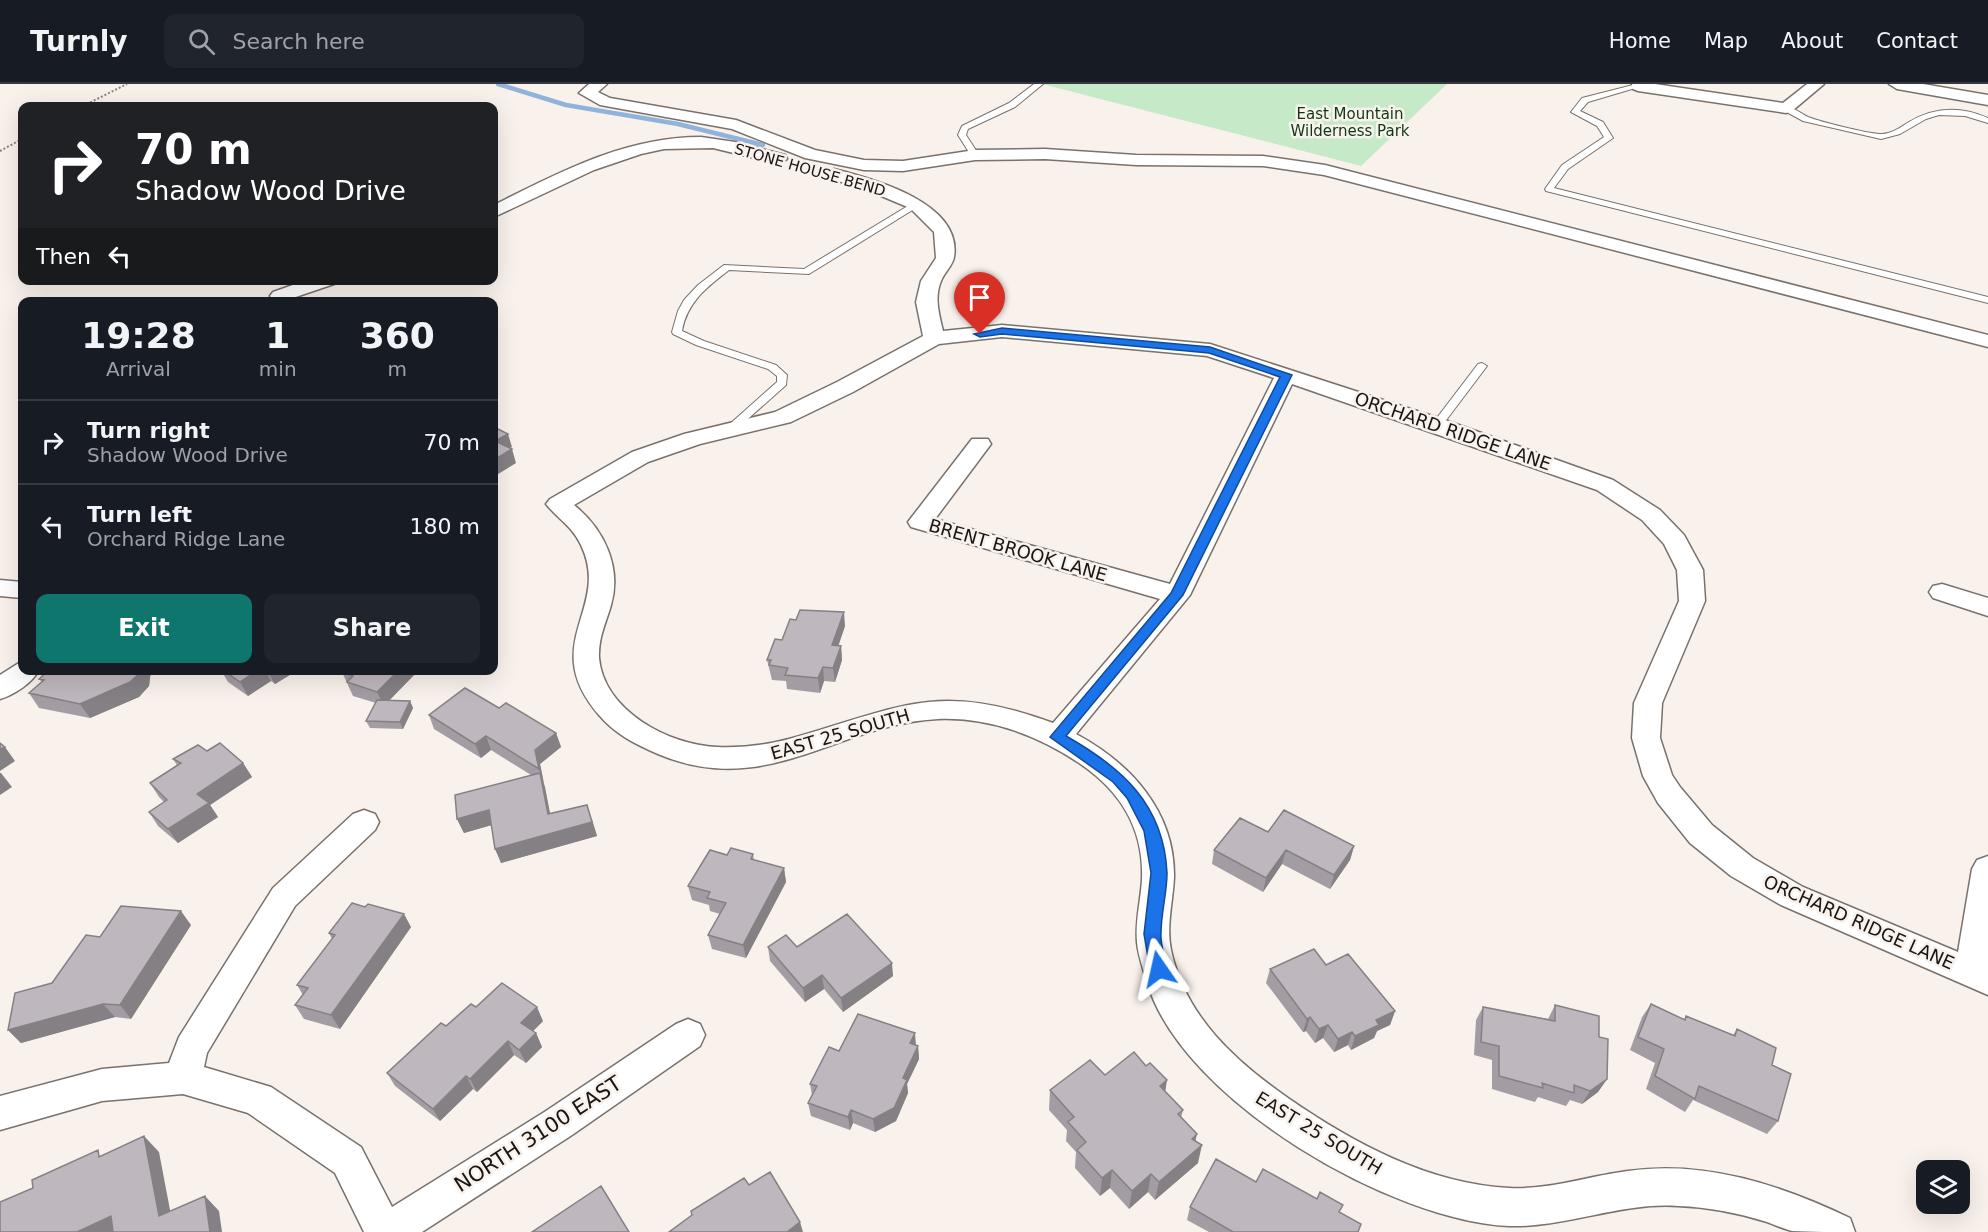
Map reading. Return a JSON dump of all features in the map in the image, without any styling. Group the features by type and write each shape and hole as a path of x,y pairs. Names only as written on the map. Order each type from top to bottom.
{"street":[{"path":"599,84 587,93 606,102 736,125 811,154 864,165 903,165 975,155 1045,154 1136,160 1263,161 1325,170 1988,341"},
{"path":"1632,85 1786,108 1816,84"},
{"path":"1897,84 1988,100"},
{"name":"STONE HOUSE BEND","path":"498,210 595,162 635,151 690,141 740,147 914,197 943,231 945,258 931,281 926,302 934,338"},
{"path":"280,296 312,285"},
{"name":"ORCHARD RIDGE LANE","path":"601,480 640,457 692,440 783,417 845,387 934,338 1002,331 1210,350 1437,424 1605,485 1650,515 1675,541 1690,570 1692,601 1648,703 1646,738 1658,776 1669,795 1701,834 1742,867 1792,896 1980,976"},
{"path":"1057,737 1177,595 1286,375"},
{"name":"BRENT BROOK LANE","path":"980,444 920,522 1177,595"},
{"name":"EAST 25 SOUTH","path":"601,480 558,504 585,527 594,540 602,568 600,598 586,644 590,677 610,709 642,735 683,751 707,756 758,757 802,748 906,713 947,708 990,714 1057,737 1086,753 1119,778 1144,813 1157,852 1159,873 1152,934 1155,955 1164,983 1178,1010 1216,1062 1268,1107 1383,1172 1449,1197 1515,1207 1547,1205 1611,1191 1648,1186 1687,1188 1729,1193 1772,1205 1836,1232"},
{"path":"0,588 18,590"},
{"path":"1942,592 1988,607"},
{"path":"0,689 19,675"},
{"path":"183,1078 191,1048 284,897 364,822"},
{"path":"1980,976 1988,869"},
{"name":"NORTH 3100 EAST","path":"386,1232 560,1123 688,1035"},
{"path":"0,1113 102,1085 183,1078 258,1099 348,1160 386,1232"}],"lane":[{"path":"975,155 962,135 964,128 1012,105 1039,84"},
{"path":"1632,85 1585,100 1575,112 1600,124 1609,138 1565,166 1549,189 1988,300"},
{"path":"1786,108 1806,119 1881,136 1891,136 1934,112 1966,114 1988,121"},
{"path":"727,432 782,383 782,375 772,367 700,343 677,332 679,316 698,289 727,267 806,272 914,197"},
{"path":"1437,424 1482,366"}],"path":[{"path":"91,102 127,84"},
{"path":"0,151 18,141"}],"green space":[{"name":"East Mountain Wilderness Park","path":"1042,84 1447,84 1361,166"}],"building":[{"path":"498,429 508,434 498,439"},
{"path":"498,442 512,449 498,458"},
{"path":"800,610 844,612 832,645 841,646 833,668 823,667 818,678 785,675 788,668 769,665 771,660 767,660 775,639 782,640 790,619 796,620"},
{"path":"43,675 138,675 130,682 80,704 29,693 44,680 39,679"},
{"path":"230,675 250,675 240,682"},
{"path":"350,675 394,675 377,692 347,682 353,676"},
{"path":"465,688 499,708 506,703 556,733 535,750 539,769 486,736 475,744 429,715"},
{"path":"377,700 410,701 400,722 366,721"},
{"path":"220,743 243,763 197,794 209,803 168,829 149,812 167,800 150,783 181,763 173,759 198,745 207,751"},
{"path":"540,773 548,814 587,805 592,822 495,849 489,810 457,819 455,795"},
{"path":"1284,810 1354,846 1334,875 1286,850 1266,878 1214,850 1240,818 1268,832"},
{"path":"731,848 753,854 751,859 784,868 743,945 708,935 726,903 707,898 710,892 688,886 710,850 727,855"},
{"path":"352,903 365,907 368,904 404,914 331,1015 295,1005 308,988 297,985 335,935 329,933"},
{"path":"121,906 181,911 120,1005 103,1004 8,1030 15,993 52,983 86,935 100,937"},
{"path":"847,914 892,963 841,998 822,975 803,988 768,947 786,935 797,947"},
{"path":"1314,949 1326,965 1348,954 1395,1011 1376,1020 1379,1025 1355,1036 1352,1032 1338,1039 1328,1025 1319,1029 1310,1017 1307,1019 1270,969"},
{"path":"502,983 537,1007 521,1023 536,1033 519,1050 508,1041 470,1079 466,1076 433,1109 387,1073 441,1023 446,1026 471,1004 476,1007"},
{"path":"1651,1004 1685,1020 1686,1016 1735,1036 1737,1029 1776,1048 1772,1065 1791,1074 1778,1121 1699,1086 1695,1099 1655,1076 1664,1049 1638,1037"},
{"path":"1555,1005 1599,1016 1599,1037 1608,1039 1607,1079 1590,1091 1574,1085 1574,1093 1542,1083 1543,1088 1499,1076 1499,1046 1481,1042 1483,1007 1555,1021"},
{"path":"858,1014 915,1033 910,1043 918,1046 903,1078 907,1080 894,1108 873,1119 851,1110 848,1117 808,1103 817,1086 810,1084 829,1047 839,1051"},
{"path":"1134,1052 1146,1066 1150,1063 1167,1080 1160,1086 1183,1110 1178,1114 1197,1134 1192,1139 1202,1145 1159,1182 1151,1174 1132,1191 1112,1170 1102,1178 1077,1150 1086,1142 1068,1122 1074,1117 1050,1090 1090,1060 1105,1075"},
{"path":"144,1136 159,1216 205,1196 210,1232 113,1232 111,1216 77,1232 0,1232 0,1202 33,1188 32,1180 98,1150 99,1157"},
{"path":"1216,1159 1256,1182 1263,1169 1317,1199 1320,1192 1343,1205 1339,1212 1361,1224 1358,1232 1233,1232 1190,1207"},
{"path":"770,1172 800,1222 787,1232 669,1232 692,1215 691,1211 744,1178 749,1185"},
{"path":"601,1186 629,1232 532,1232"}],"waterway":[{"path":"498,84 566,105 678,124 763,145"}],"route":[{"path":"980,334 1002,331 1210,350 1286,375 1177,595 1057,737 1079,749 1119,778 1133,795 1152,831 1159,873 1152,934 1159,969"}]}
